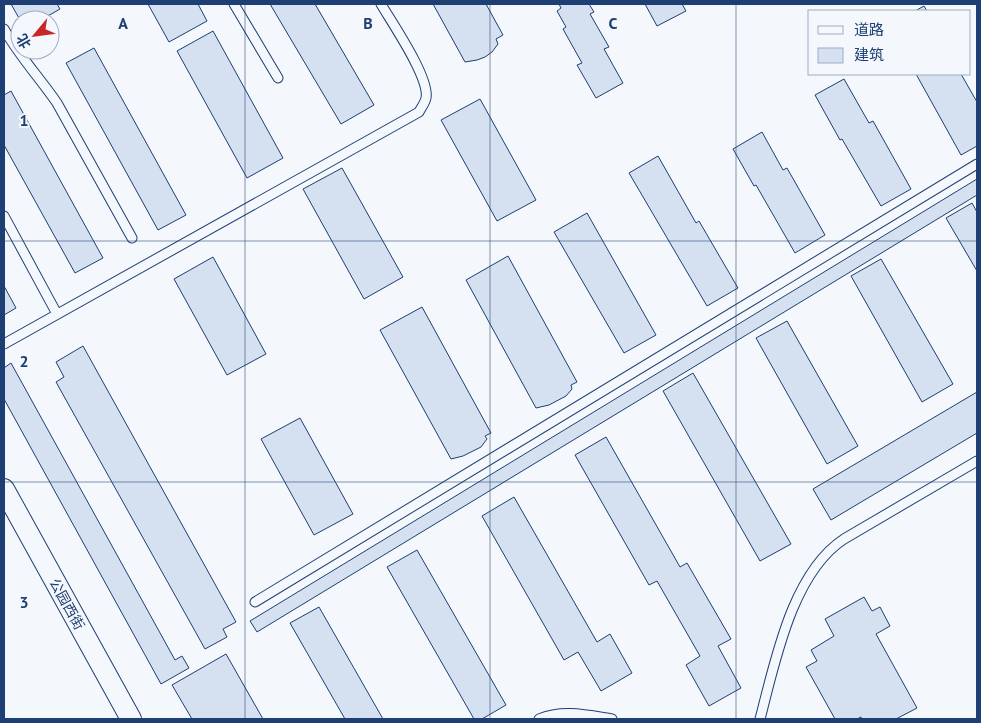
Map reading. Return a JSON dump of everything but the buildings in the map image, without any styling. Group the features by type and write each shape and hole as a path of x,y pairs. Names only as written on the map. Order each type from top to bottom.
{"street":[{"name":"公园西街","path":"4,489 131,719"}],"lane":[{"path":"234,4 278,78"},
{"path":"4,344 419,112 426,99 426,86 419,70 381,4"},
{"path":"4,29 26,63 45,85 57,103 132,238"},
{"path":"255,602 977,164"},
{"path":"4,216 57,314"},
{"path":"760,719 780,644 802,586 818,564 834,545 844,538 977,461"},
{"path":"539,719 565,713 578,713 612,719"}]}
